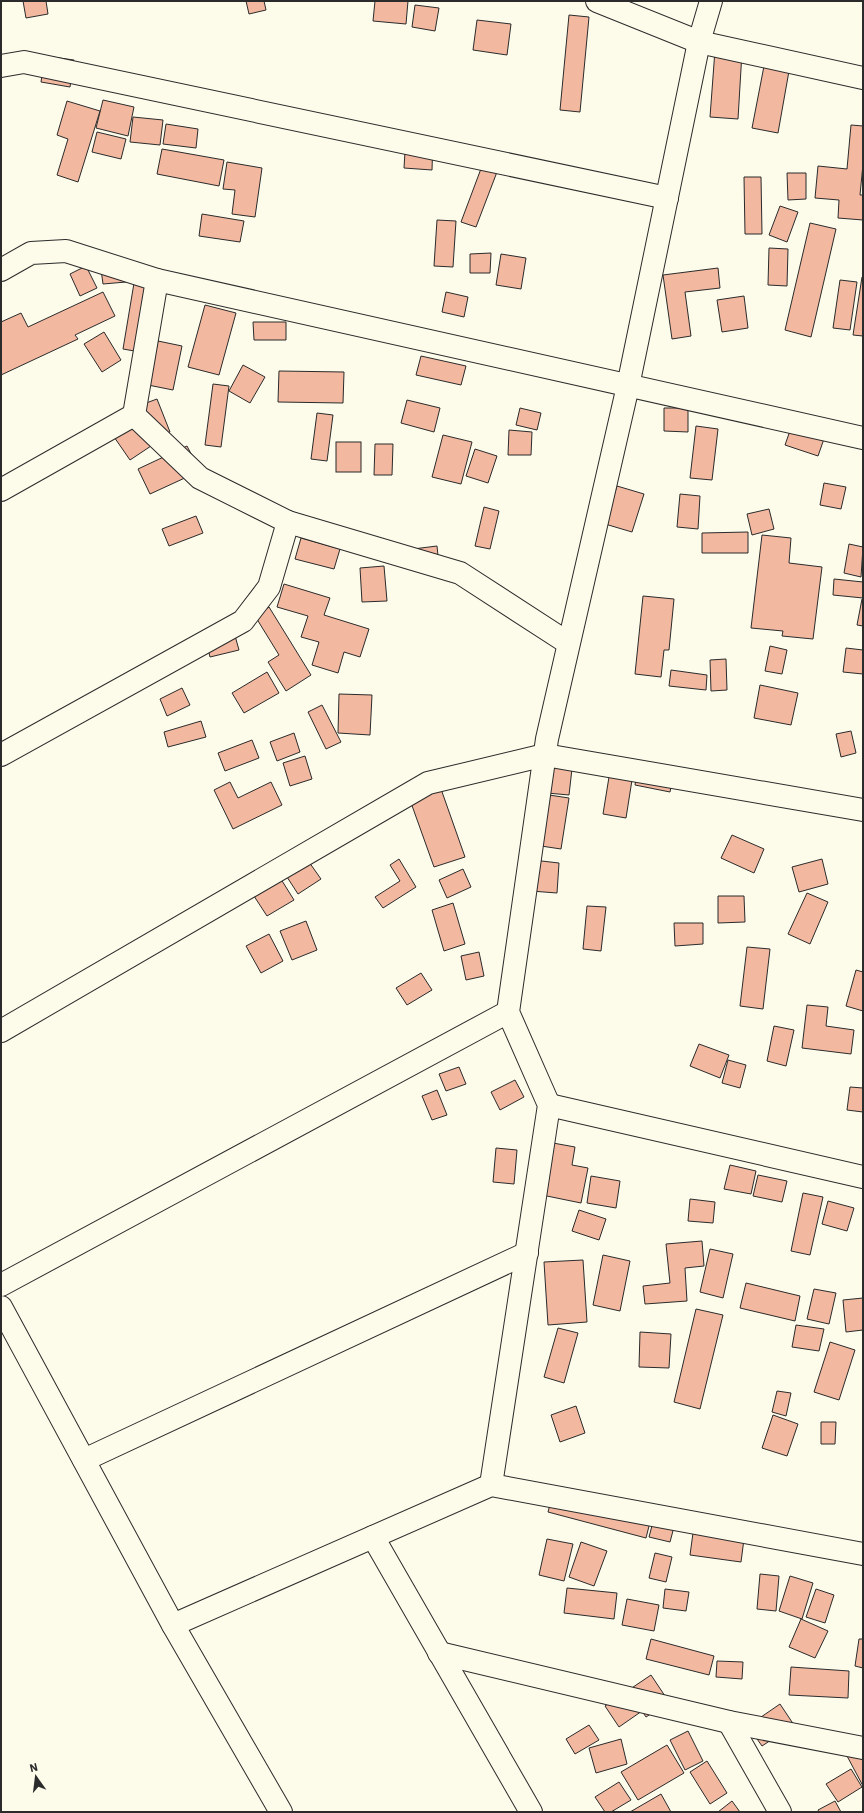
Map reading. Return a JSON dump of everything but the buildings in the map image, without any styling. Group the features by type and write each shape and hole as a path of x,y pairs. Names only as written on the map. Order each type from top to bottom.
{"street":[{"path":"597,1 699,42 863,78"},
{"path":"491,1484 550,1105 508,1012 545,755 568,643 628,386 699,42 711,1"},
{"path":"1,66 24,62 667,198"},
{"path":"1,270 31,253 66,251 157,280 863,438"},
{"path":"134,415 157,280"},
{"path":"134,415 200,478 288,522 460,573 568,643"},
{"path":"1,490 134,415"},
{"path":"1,755 243,621 269,587 288,522"},
{"path":"1,1031 428,783 545,755 863,810"},
{"path":"1,1285 508,1012"},
{"path":"550,1105 863,1177"},
{"path":"84,1460 527,1253"},
{"path":"1,1307 173,1625 281,1812"},
{"path":"173,1625 491,1484 863,1554"},
{"path":"372,1537 531,1812"},
{"path":"439,1653 729,1722 863,1748"},
{"path":"729,1722 780,1812"}]}
